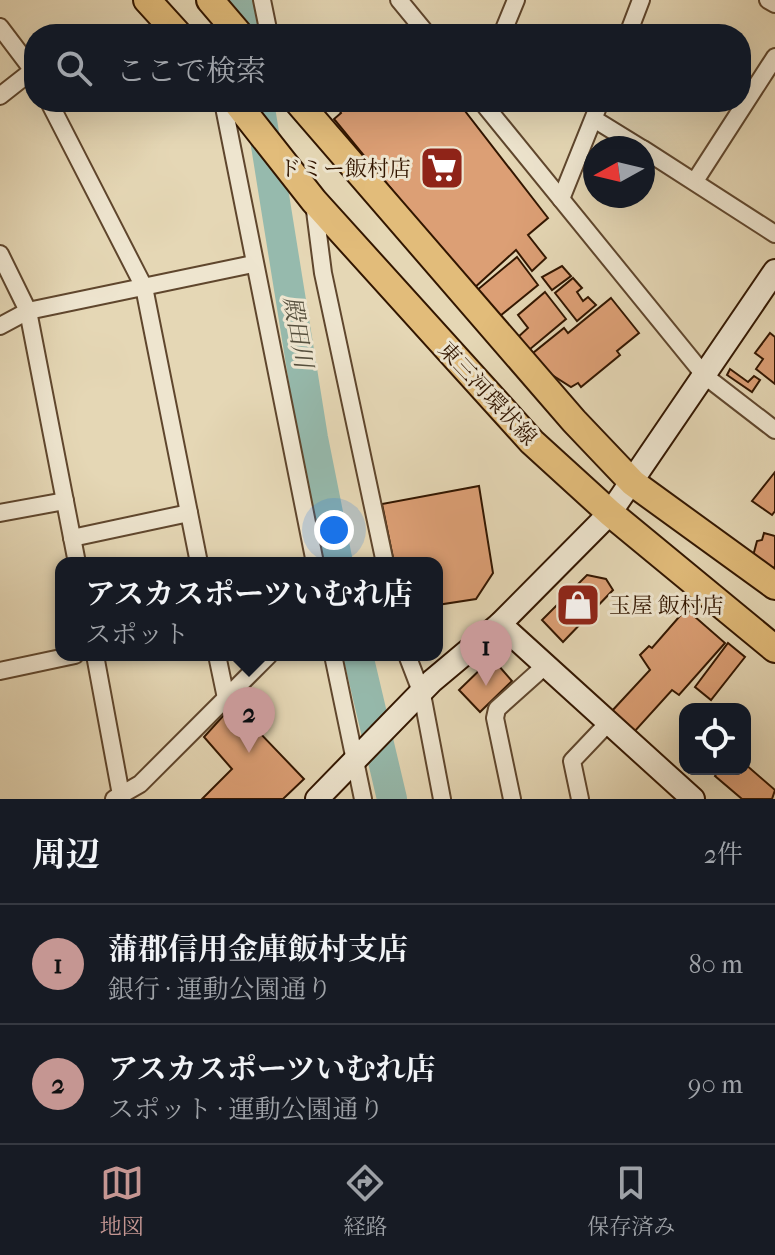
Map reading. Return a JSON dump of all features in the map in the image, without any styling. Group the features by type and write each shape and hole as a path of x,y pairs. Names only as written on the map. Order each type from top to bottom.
{"main road":[{"path":"147,0 169,24"},
{"path":"210,0 230,24"},
{"name":"東三河環状線","path":"244,112 314,201 532,442 610,513 775,649"},
{"name":"東三河環状線","path":"307,112 564,410 633,483 775,586"}],"street":[{"path":"262,0 267,24"},
{"path":"399,0 419,24"},
{"path":"506,24 516,0"},
{"path":"632,24 641,0"},
{"path":"768,0 775,4"},
{"path":"0,27 24,59"},
{"path":"751,94 775,57"},
{"path":"0,96 24,78"},
{"path":"54,112 144,287 198,557"},
{"path":"225,112 314,557"},
{"path":"490,112 705,376 775,430"},
{"path":"561,199 596,112"},
{"path":"695,181 740,112"},
{"path":"594,119 622,136"},
{"path":"655,156 775,234"},
{"path":"314,201 323,273 384,557"},
{"path":"0,254 28,311 76,557"},
{"path":"0,326 28,311 253,264"},
{"path":"317,799 432,681 500,624 610,513 775,271"},
{"path":"0,513 65,501"},
{"path":"72,538 189,513"},
{"path":"500,624 693,799"},
{"path":"0,671 55,659"},
{"path":"96,661 118,797 140,784 263,661"},
{"path":"218,661 226,698"},
{"path":"334,661 358,757 363,799"},
{"path":"408,661 442,799"},
{"path":"512,799 495,718 497,709 546,665"},
{"path":"580,799 572,761 609,722"}],"building":[{"name":"ドミー飯村店","path":"466,112 548,218 528,235 546,258 532,271 516,250 473,289 334,119 341,113"},
{"path":"517,257 538,285 500,316 476,291"},
{"path":"562,266 571,276 552,290 542,277"},
{"path":"573,278 582,288 577,292 583,301 588,297 596,305 577,321 555,293"},
{"path":"545,292 566,319 529,350 517,338 528,328 518,315"},
{"path":"611,298 639,333 617,351 620,355 581,387 578,383 571,387 549,373 533,353 564,328 568,333"},
{"path":"770,333 775,337 775,384 756,369 763,359 755,353"},
{"path":"730,369 748,382 754,376 760,380 752,392 727,375"},
{"path":"775,472 775,511 772,515 752,501"},
{"path":"479,486 493,573 476,599 443,604 443,557 393,557 382,504"},
{"path":"764,533 775,536 775,568 757,564 753,556 757,541 762,540"},
{"name":"玉屋 飯村店","path":"587,575 606,579 613,590 563,642 542,620"},
{"path":"686,609 725,643 679,695 672,690 635,731 611,712 650,670 640,655 649,646 652,648"},
{"path":"728,643 745,657 711,700 695,687"},
{"path":"492,658 512,681 480,712 459,690"},
{"path":"233,705 304,779 283,799 202,799 232,769 204,737"},
{"path":"751,769 775,790 772,799 742,799 715,776 751,775"}],"waterway":[{"name":"殿田川","path":"243,0 247,24"},
{"name":"殿田川","path":"261,112 313,438 337,557"},
{"name":"殿田川","path":"359,661 392,799"}],"place":[{"name":"ドミー飯村店","path":"442,168"},
{"name":"玉屋 飯村店","path":"578,605"},
{"name":"蒲郡信用金庫飯村支店","path":"486,686"},
{"name":"アスカスポーツいむれ店","path":"249,753"}]}
